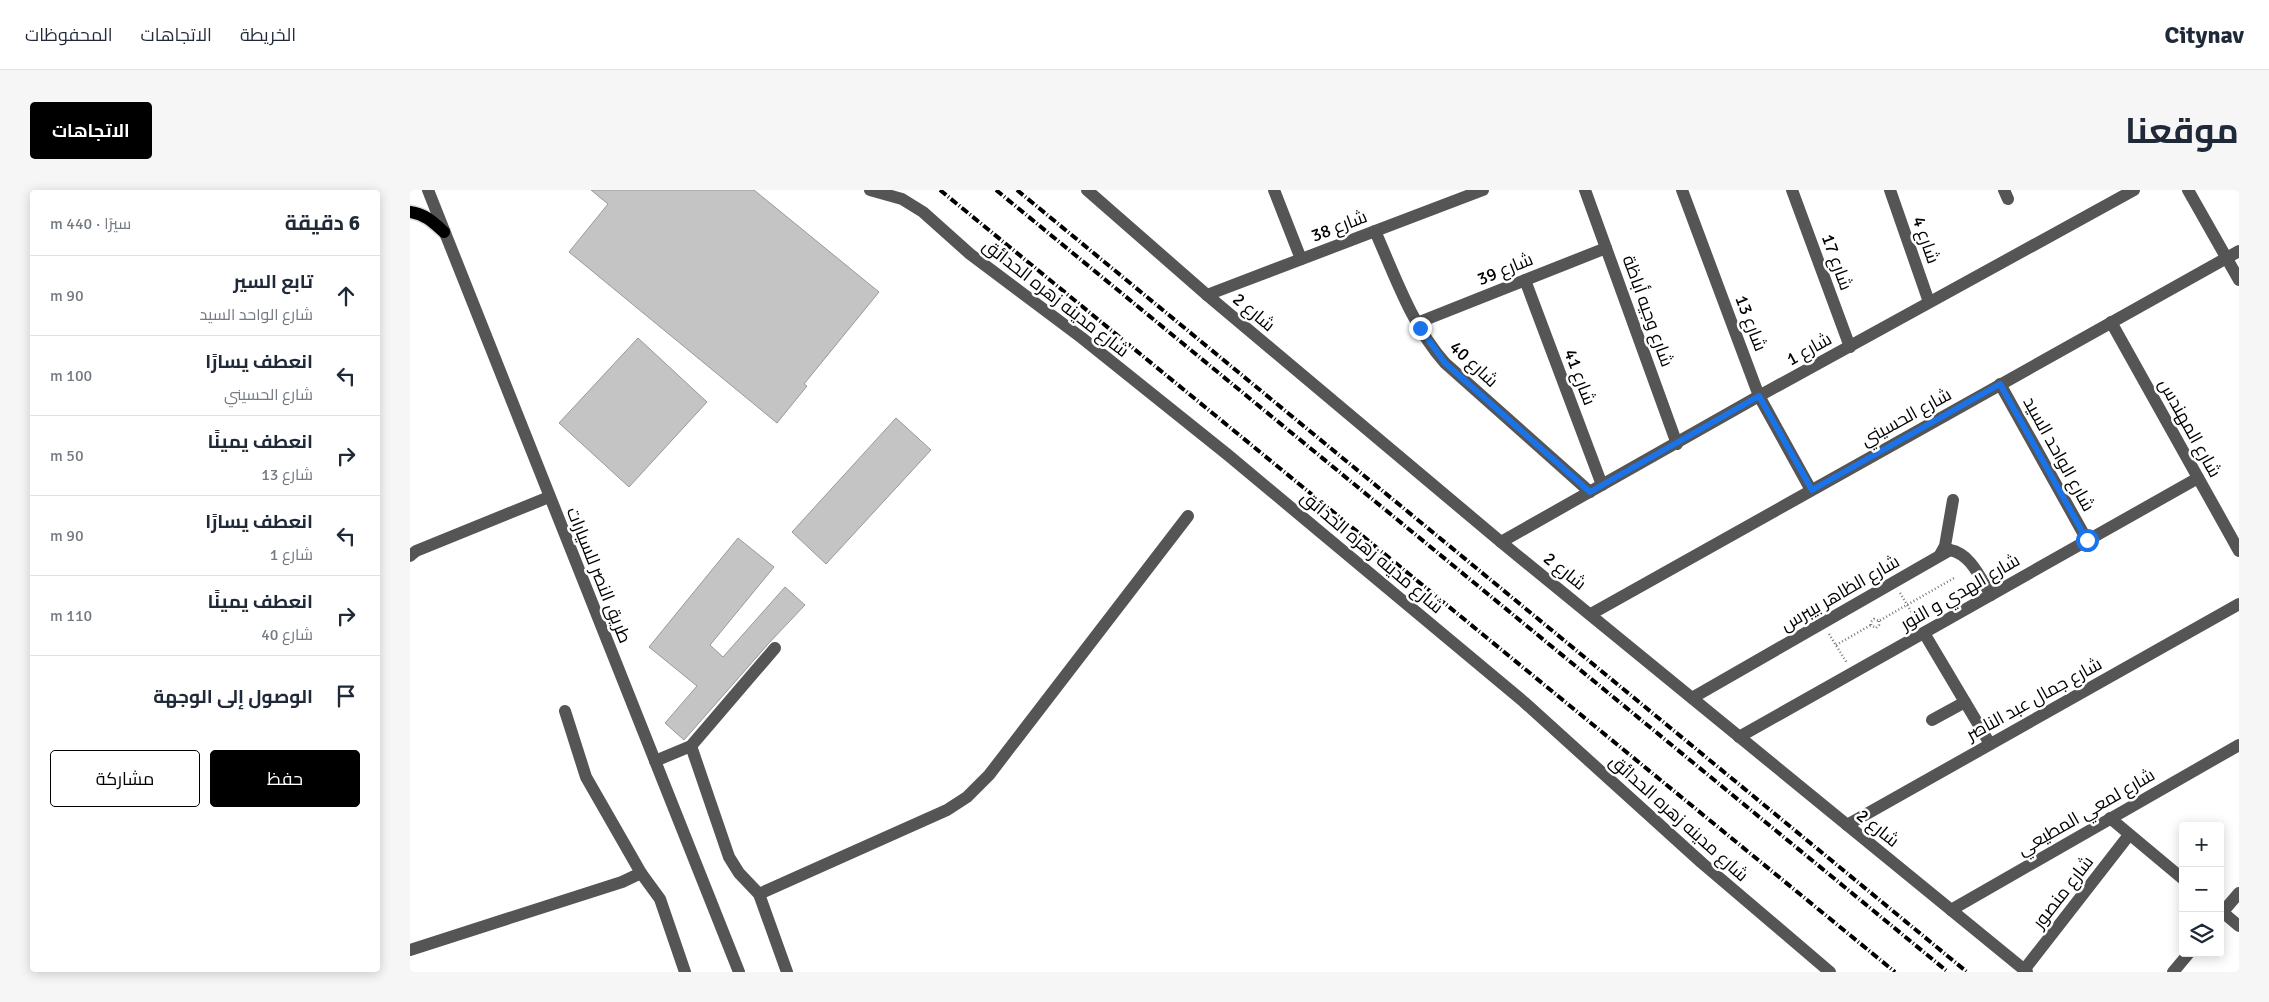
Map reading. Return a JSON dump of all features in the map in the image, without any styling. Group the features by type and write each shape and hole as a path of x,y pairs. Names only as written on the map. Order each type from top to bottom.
{"main road":[{"path":"410,212 420,213 444,232"}],"street":[{"name":"طريق النصر للسيارات","path":"428,190 739,972"},
{"name":"شارع مدينه زهره الحدائق","path":"870,190 902,200 923,212 970,254 1082,338 1228,455 1524,702 1702,863 1830,972"},
{"name":"شارع 2","path":"1087,190 1207,295 1502,542 2026,971"},
{"path":"1274,190 1301,260"},
{"name":"شارع 38","path":"1207,295 1484,190"},
{"name":"شارع وجيه أباظة","path":"1585,190 1677,444"},
{"name":"شارع 13","path":"1682,190 1759,396 1812,490"},
{"name":"شارع 17","path":"1792,190 1850,347"},
{"name":"شارع 4","path":"1890,190 1930,302"},
{"name":"شارع 1","path":"1502,542 1759,396 1930,302 2114,195 2134,190"},
{"path":"2188,190 2239,280"},
{"name":"شارع 40","path":"1375,231 1417,323 1427,340 1445,363 1590,492"},
{"name":"شارع 39","path":"1417,323 1606,248"},
{"name":"شارع الحسيني","path":"1591,614 2239,251"},
{"name":"شارع 41","path":"1525,280 1602,486"},
{"name":"شارع المهندس","path":"2111,322 2239,551"},
{"name":"شارع الواحد السيد","path":"2000,384 2087,540"},
{"name":"شارع الهدي و النور","path":"1739,737 2198,478"},
{"path":"410,556 416,551 549,497"},
{"path":"1940,555 1945,546 1953,500"},
{"path":"759,894 948,810 967,798 990,775 1188,516"},
{"name":"شارع الظاهر بيبرس","path":"1692,698 1950,550 1960,552 1968,559 1990,595"},
{"name":"شارع جمال عبد الناصر","path":"1847,825 2239,604"},
{"path":"1924,633 1990,744"},
{"path":"655,761 690,746 775,648"},
{"path":"1932,720 1964,702"},
{"path":"565,711 586,777 641,873 660,899 685,972"},
{"name":"شارع لمعي المطيعي","path":"1951,910 2239,745"},
{"path":"690,746 729,857 739,873 759,894 787,972"},
{"path":"2110,818 2179,876"},
{"name":"شارع منصور","path":"2026,971 2129,835"},
{"path":"410,950 622,882 641,873"},
{"path":"2224,909 2239,893"},
{"path":"2224,914 2239,926"},
{"path":"2173,972 2186,957"}],"path":[{"path":"1871,625 1876,628 1879,625 1879,621 1954,578"},
{"path":"1893,582 1924,633"},
{"path":"1836,645 1871,625 1874,619 1879,621"},
{"path":"1822,623 1853,673"}],"building":[{"path":"591,190 754,190 879,292 804,384 807,386 777,423 569,252 608,204"},
{"path":"638,338 707,402 629,487 559,423"},
{"path":"896,418 931,450 826,564 792,532"},
{"path":"738,538 774,567 710,645 723,657 785,587 805,605 684,740 665,723 697,686 649,647"}],"railway":[{"path":"940,190 1895,972"},
{"path":"996,190 1948,972"},
{"path":"1017,190 1967,972"}],"route":[{"path":"1420,328 1445,363 1590,492 1759,396 1812,490 2000,384 2087,540"}]}
